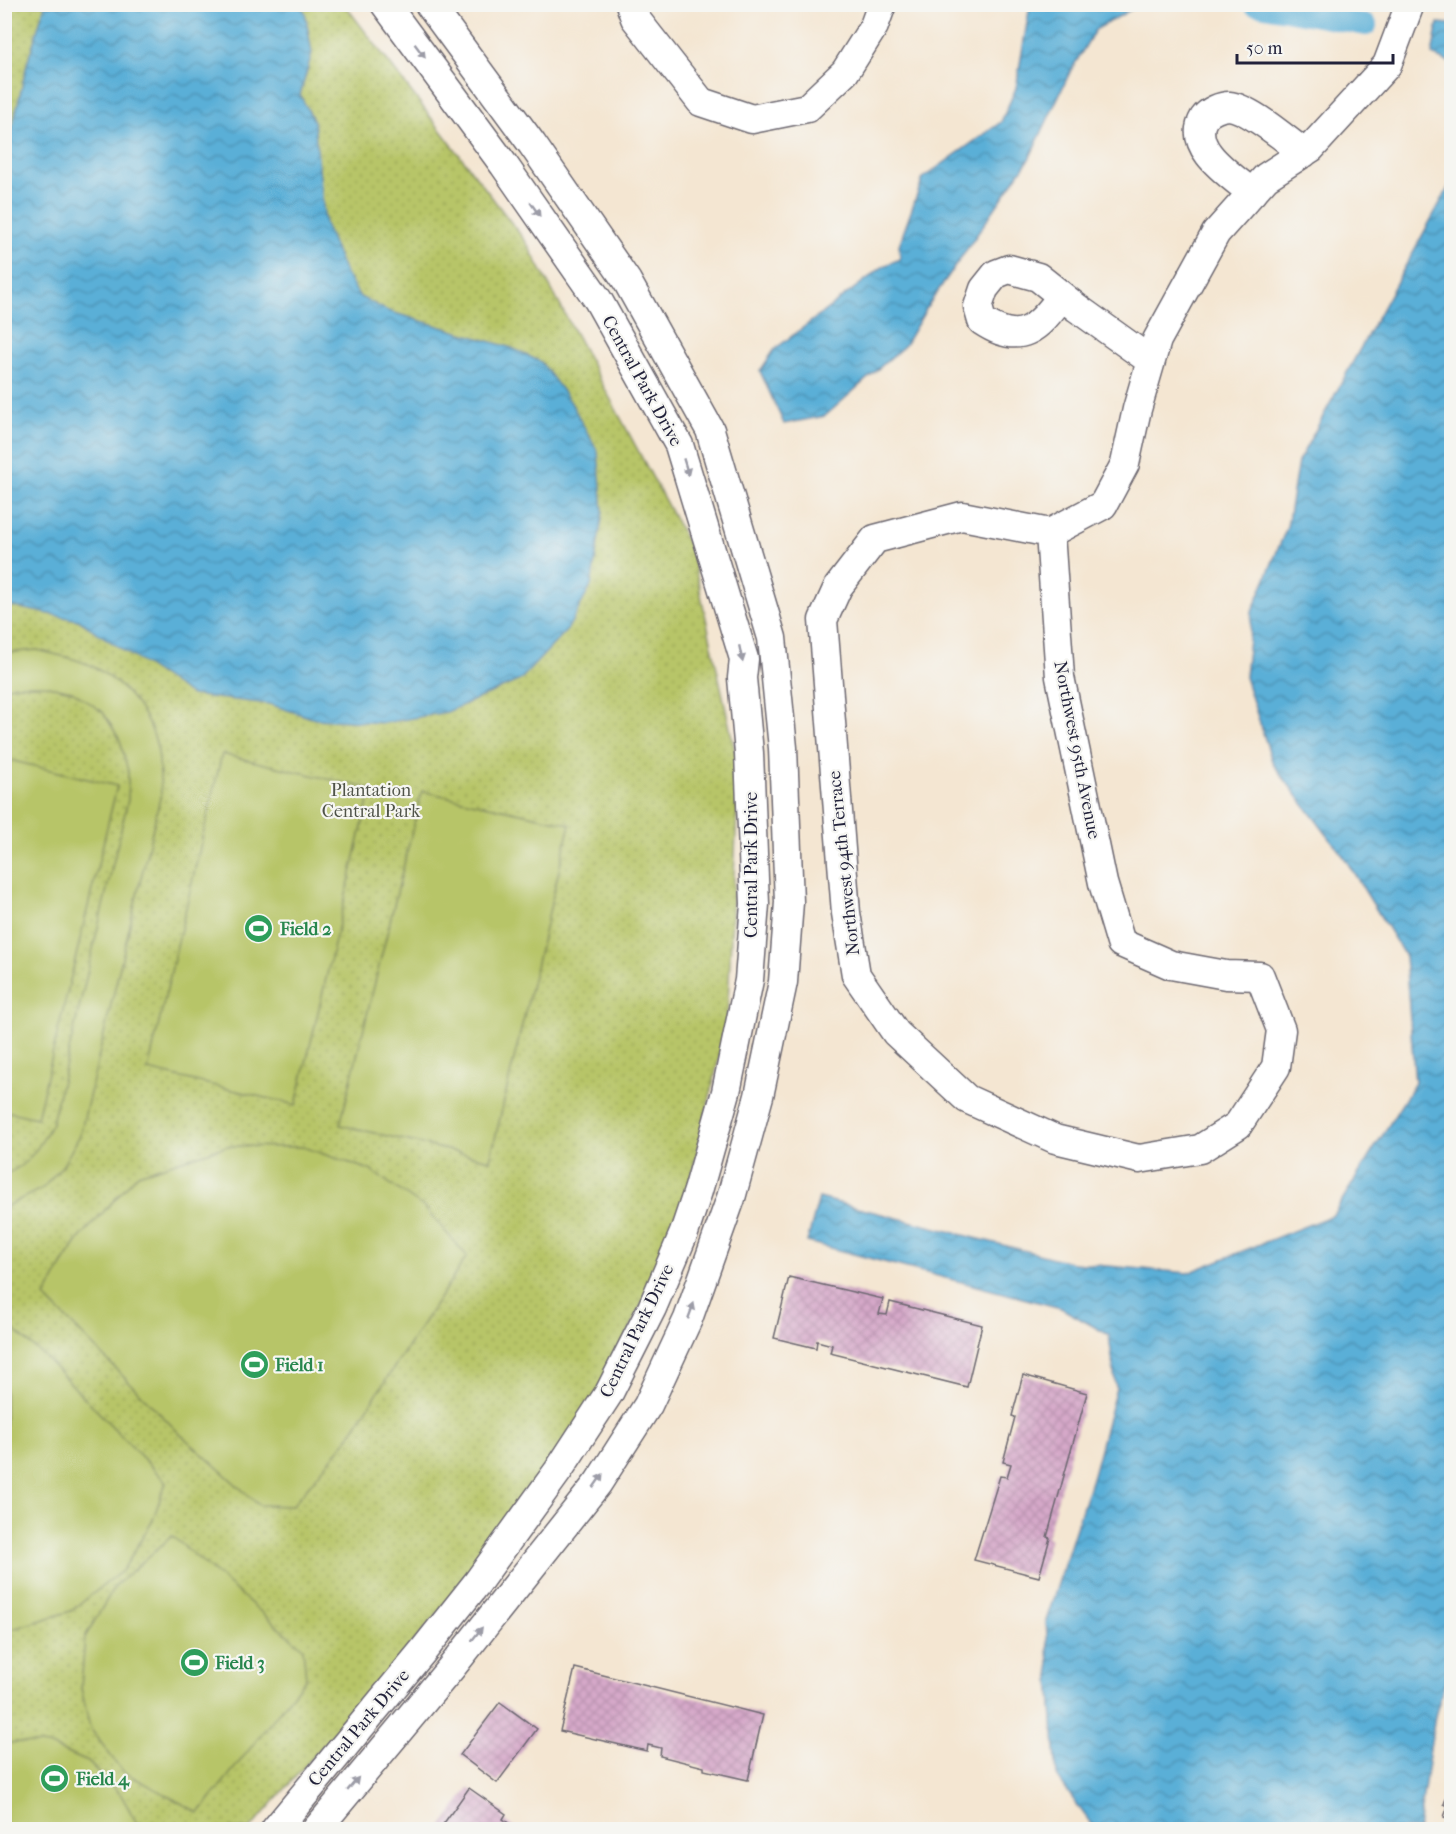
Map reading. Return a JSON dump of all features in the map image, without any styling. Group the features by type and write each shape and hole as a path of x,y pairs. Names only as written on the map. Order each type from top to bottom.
{"street":[{"name":"Central Park Drive","path":"275,1830 470,1591 558,1471 609,1393 652,1308 684,1233 698,1191 726,1092 749,980 755,904 749,753 742,678 744,659 679,445 598,300 504,165 385,4"},
{"name":"Central Park Drive","path":"316,1830 455,1663 597,1483 648,1405 688,1319 731,1198 759,1096 783,982 789,902 783,748 772,638 710,430 627,281 532,144 429,4"},
{"path":"630,4 635,18 701,102 752,119 807,108 845,72 874,26 882,4"},
{"path":"1050,533 1102,505 1125,464 1137,410 1157,340 1216,233 1266,177 1311,148 1387,65 1410,4"},
{"path":"1252,193 1212,159 1203,146 1200,130 1205,116 1217,108 1230,106 1260,119 1304,153"},
{"path":"1062,296 1151,361"},
{"name":"Northwest 94th Terrace","path":"1050,533 962,516 875,539 838,587 823,620 846,913 856,975 896,1033 967,1099 1055,1139 1139,1159 1200,1149 1238,1125 1276,1067 1281,1030 1260,976 1226,975 1171,964 1121,943"},
{"name":"Northwest 95th Avenue","path":"1050,533 1060,677 1103,884 1121,943"}],"green space":[{"name":"Plantation Central Park","path":"5,5 345,5 526,242 691,549 739,770 727,1023 682,1218 601,1391 436,1616 250,1829 5,1830"},
{"path":"37,650 92,666 109,677 129,695 145,716 155,740 159,757 161,794 80,1135 63,1165 43,1188 5,1207 5,1174 28,1160 52,1123 128,800 128,771 120,740 103,712 72,691 44,685 15,685 5,688 5,653"},
{"name":"Field 2","path":"222,754 371,789 296,1105 148,1070"},
{"path":"5,759 117,786 37,1118 5,1111"},
{"path":"422,791 570,824 490,1160 340,1125"},
{"name":"Field 1","path":"227,1146 303,1147 370,1170 425,1208 467,1256 346,1441 292,1506 259,1505 179,1433 45,1297 79,1239 138,1174"},
{"path":"5,1322 46,1358 166,1482 152,1522 123,1570 71,1611 16,1628 5,1629"},
{"name":"Field 3","path":"172,1536 303,1648 306,1678 199,1813 122,1771 90,1728 81,1688 85,1637 115,1586"},
{"name":"Field 4","path":"16,1742 48,1745 88,1762 121,1795 140,1829 5,1829 5,1744"}],"water":[{"path":"45,5 300,5 305,12 312,53 300,95 314,121 325,224 345,273 360,297 388,311 512,348 541,362 570,401 598,452 603,512 591,586 567,630 520,680 447,712 384,723 315,719 269,704 191,695 78,620 5,605 5,160 27,64"},
{"path":"1030,5 1139,5 1095,30 1070,72 1029,159 929,304 905,345 825,416 784,424 760,371 775,349 884,266 900,259 899,245 923,178 1001,122 1016,88"},
{"path":"1438,23 1451,24 1451,63 1432,55"},
{"path":"1451,183 1452,1659 1435,1716 1418,1829 1095,1829 1057,1777 1046,1621 1093,1475 1116,1388 1109,1335 1061,1308 807,1242 819,1198 1073,1263 1188,1273 1333,1215 1415,1083 1405,956 1344,857 1273,764 1245,677 1252,612 1287,527 1298,462"}],"building":[{"path":"789,1277 883,1299 879,1314 887,1315 890,1302 982,1325 967,1387 830,1353 832,1345 817,1341 816,1348 774,1338"},
{"path":"1023,1375 1087,1393 1047,1537 1050,1538 1039,1577 974,1560 1000,1476 1007,1477 1011,1464 1003,1462"},
{"path":"575,1668 763,1715 748,1780 704,1770 704,1767 660,1756 661,1748 648,1745 647,1751 560,1731"},
{"path":"500,1702 537,1729 497,1783 460,1755"},
{"path":"469,1788 506,1814 503,1819 518,1830 439,1830"},
{"path":"1449,1791 1452,1792 1452,1820 1444,1817 1448,1806 1444,1804"}],"waterway":[{"path":"1254,4 1366,25"}],"place":[{"name":"Field 2","path":"259,929"},
{"name":"Field 1","path":"254,1365"},
{"name":"Field 3","path":"194,1663"},
{"name":"Field 4","path":"55,1779"}]}
